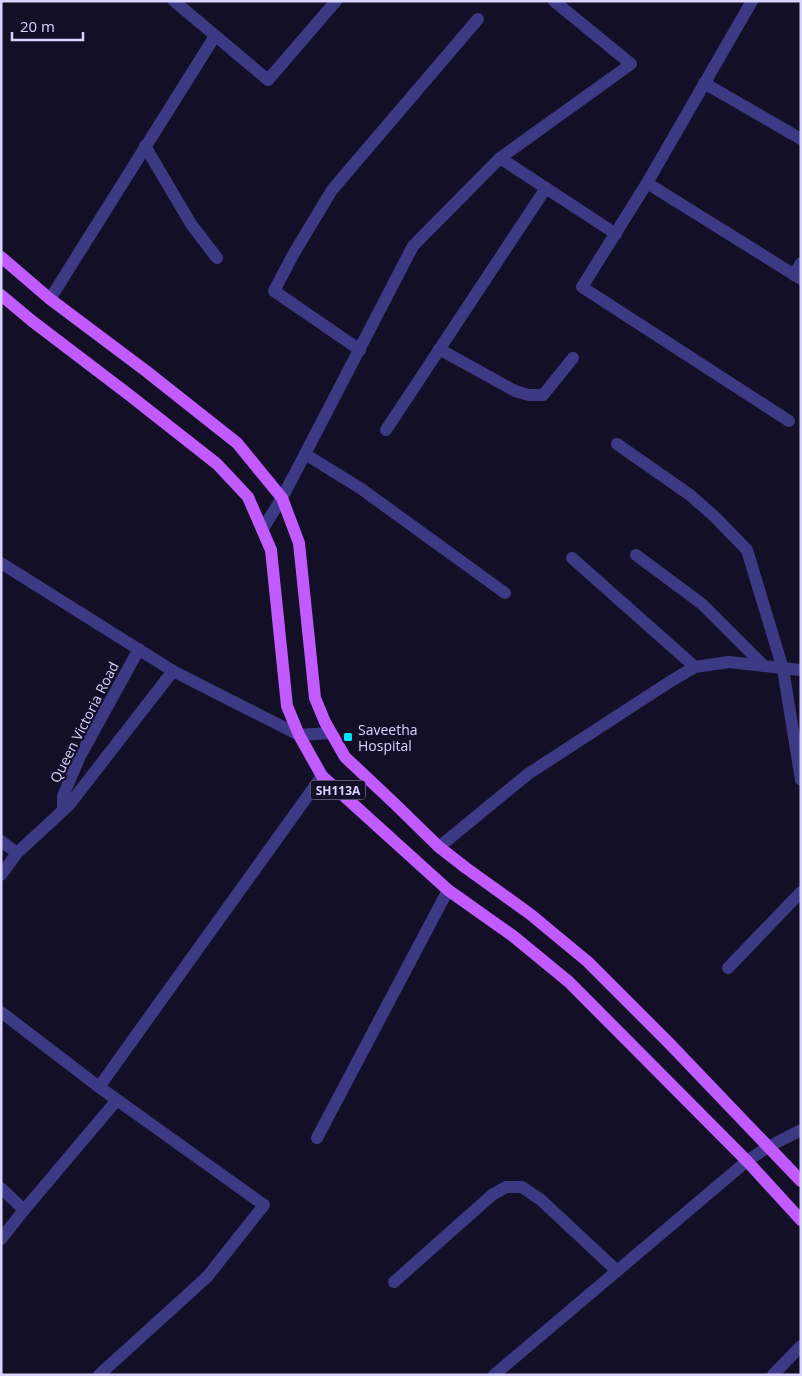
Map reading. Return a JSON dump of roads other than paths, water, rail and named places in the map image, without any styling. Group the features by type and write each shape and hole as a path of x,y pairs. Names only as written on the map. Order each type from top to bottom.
{"main road":[{"name":"SH113A","path":"1,257 50,299 237,443 282,498 299,543 314,698 324,722 344,757 396,804 439,847 530,914 588,962 801,1181"},
{"name":"SH113A","path":"1,295 217,464 248,497 271,550 287,706 298,735 322,776 448,890 512,936 569,982 747,1161 801,1220"}],"street":[{"path":"174,1 268,80 336,1"},
{"path":"262,530 282,498 413,246 500,158 630,64 554,1"},
{"path":"752,1 647,183 582,287 789,421"},
{"path":"360,350 274,291 294,253 332,190 478,19"},
{"path":"50,299 215,36"},
{"path":"704,83 801,139"},
{"path":"145,146 191,224 218,258"},
{"path":"500,158 616,234"},
{"path":"647,183 798,277 801,263"},
{"path":"386,430 546,188"},
{"path":"439,349 515,391 529,395 543,395 573,358"},
{"path":"617,444 690,495 747,550 783,669 801,780"},
{"path":"305,454 360,488 505,593"},
{"path":"636,555 702,604 764,666"},
{"path":"572,558 695,667"},
{"path":"1,563 173,671 298,735 331,733"},
{"name":"Queen Victoria Road","path":"63,810 63,796 80,756 139,649"},
{"path":"439,847 528,774 695,667 730,662 801,670"},
{"name":"Queen Victoria Road","path":"1,875 17,853 69,805 173,671"},
{"path":"99,1087 322,776"},
{"path":"1,841 17,853"},
{"path":"317,1138 448,890"},
{"path":"728,968 801,892"},
{"path":"1,1012 99,1087 264,1205 207,1277 99,1375"},
{"path":"1,1238 117,1100"},
{"path":"494,1375 747,1161 768,1146 801,1130"},
{"path":"394,1282 492,1195 506,1187 522,1187 541,1200 617,1271"},
{"path":"1,1188 24,1210"},
{"path":"773,1375 801,1346"}],"place":[{"name":"Saveetha Hospital","path":"348,737"}]}
